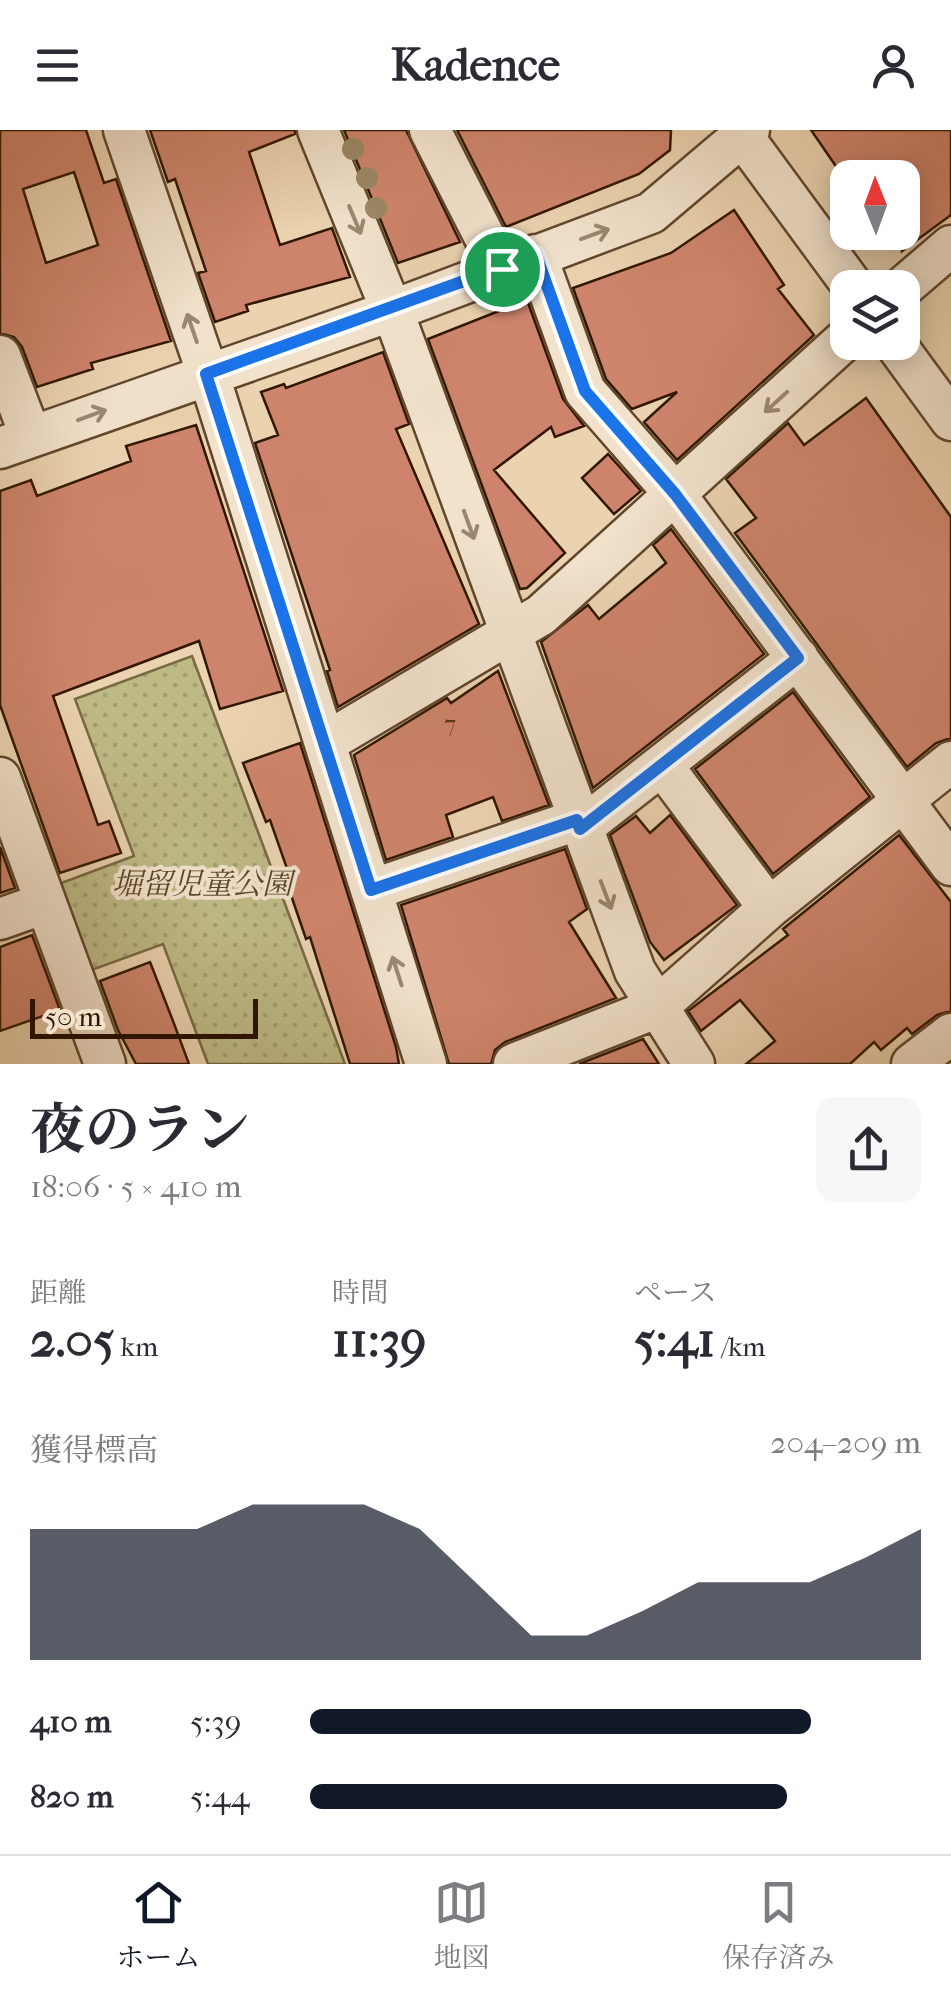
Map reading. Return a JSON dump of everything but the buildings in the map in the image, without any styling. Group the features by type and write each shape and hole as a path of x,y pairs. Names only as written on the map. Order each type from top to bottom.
{"street":[{"path":"124,130 426,1064"},
{"path":"318,130 391,311 636,971 694,1064"},
{"path":"430,130 519,262 585,391 675,494 951,866"},
{"path":"0,356 16,442 391,311 651,213 743,132 841,270"},
{"path":"920,273 951,246"},
{"path":"325,742 510,637 541,615 830,353"},
{"path":"907,360 951,420"},
{"path":"371,890 579,825 798,658"},
{"path":"514,1064 656,1008 769,908 951,762"},
{"path":"662,765 769,908"},
{"path":"0,778 106,1064"},
{"path":"0,919 45,903"},
{"path":"912,1064 951,1034"}],"green space":[{"name":"堀留児童公園","path":"192,656 345,1064 208,1064 163,944 89,971 56,885 134,856 75,699"}],"route":[{"path":"536,255 585,391 675,494 798,658 580,829 577,820 371,890 206,374 502,269 536,255"}]}
